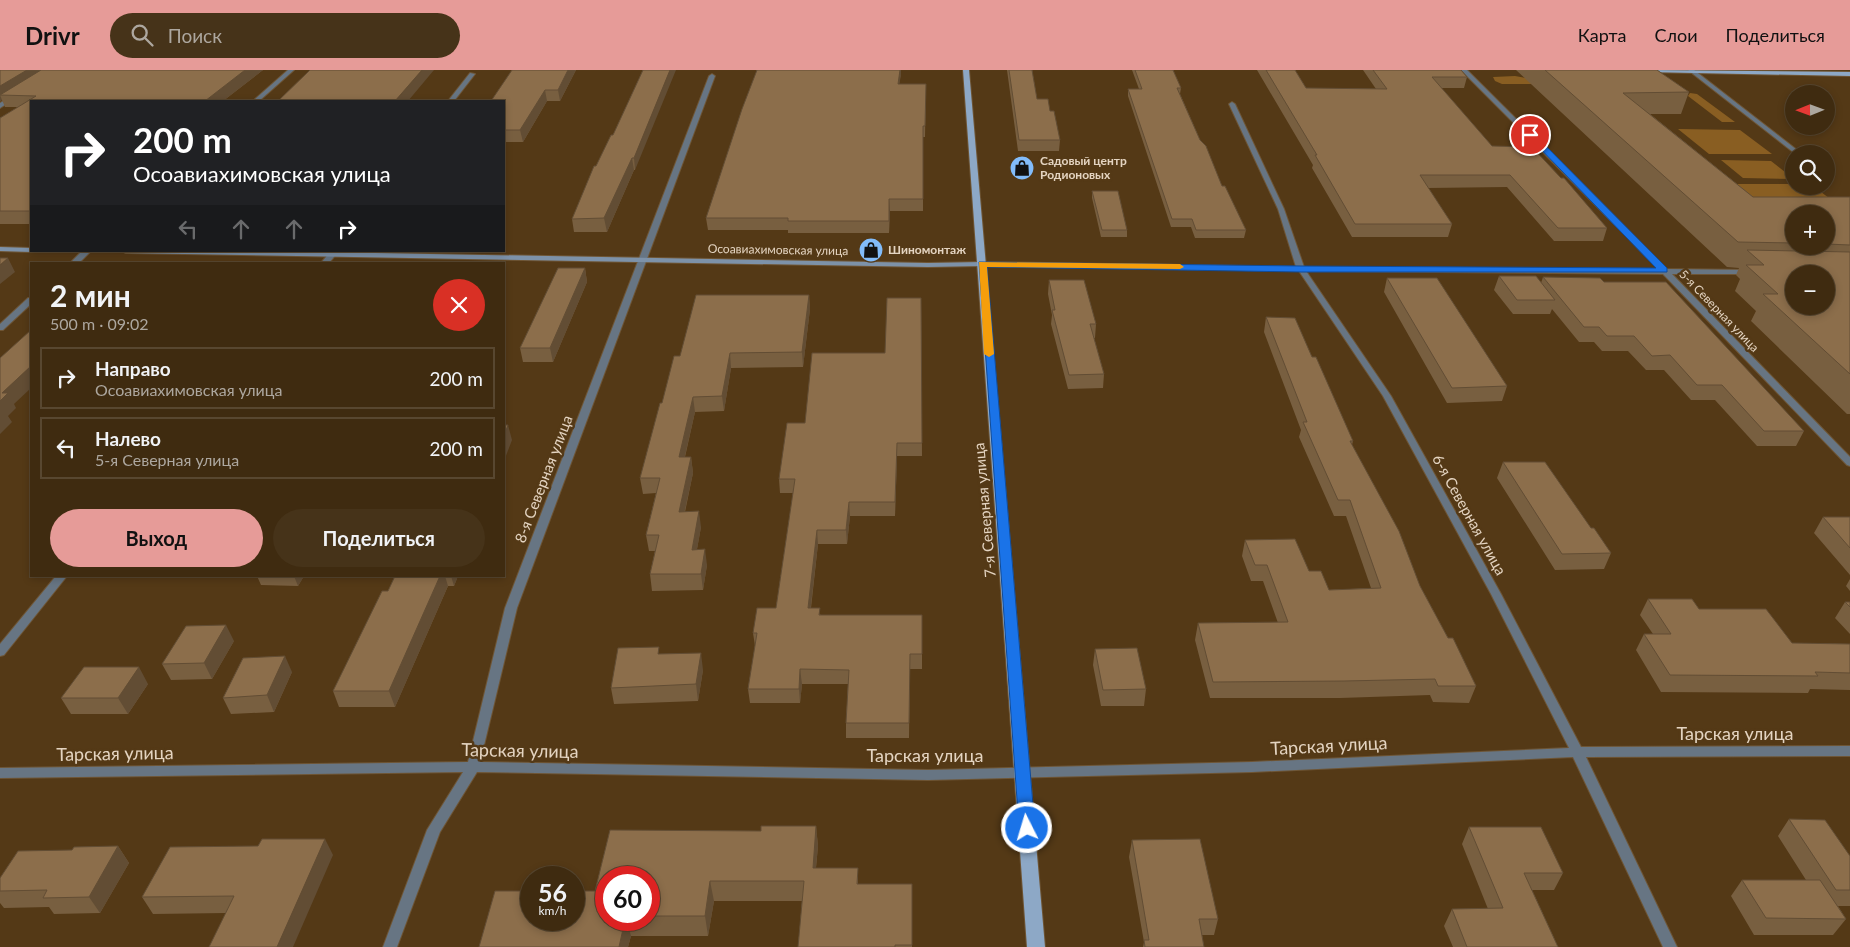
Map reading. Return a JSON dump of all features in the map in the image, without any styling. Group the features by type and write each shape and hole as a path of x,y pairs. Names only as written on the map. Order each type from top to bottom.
{"main road":[{"name":"7-я Северная улица","path":"966,70 1036,947"},
{"path":"1646,70 1850,74"}],"street":[{"path":"257,100 291,70"},
{"name":"5-я Северная улица","path":"1464,70 1664,270 1850,463"},
{"path":"1692,70 1787,145"},
{"path":"452,100 472,74"},
{"name":"8-я Северная улица","path":"390,947 434,830 473,767 511,608 712,76"},
{"path":"0,106 16,96"},
{"name":"6-я Северная улица","path":"1232,104 1281,210 1301,269 1387,396 1496,594 1576,752 1670,947"},
{"path":"0,249 30,250"},
{"path":"75,262 86,252"},
{"name":"Осоавиахимовская улица","path":"230,252 928,265 1762,272"},
{"path":"0,328 30,301"},
{"path":"0,652 61,577"},
{"name":"Тарская улица","path":"0,773 473,767 928,775 1252,768 1576,752 1850,751"}],"shaded area":[{"path":"1515,76 1560,84 1502,84 1495,81 1493,77"},
{"path":"1690,93 1697,94 1735,122 1722,122 1688,96"},
{"path":"1678,129 1740,130 1772,154 1709,154"},
{"path":"1721,160 1771,161 1785,172 1785,179 1743,178"},
{"path":"1729,184 1785,184 1785,195 1825,195 1837,204 1753,204"}],"building":[{"path":"0,70 27,70 0,86"},
{"path":"41,70 245,70 206,100 30,100 30,211 0,211 0,118 36,96 0,95"},
{"path":"310,70 422,70 396,100 279,100"},
{"path":"512,70 568,70 558,90 545,90 520,130 505,130 505,100 492,100"},
{"path":"643,70 670,70 634,158 632,158 604,218 572,219 594,166 596,166 611,135 613,135"},
{"path":"757,70 900,70 898,84 926,84 925,126 923,126 923,199 889,199 889,221 788,221 788,218 706,218"},
{"path":"1009,70 1032,70 1037,99 1048,99 1050,111 1054,111 1060,140 1019,140"},
{"path":"1135,70 1173,70 1181,88 1177,88 1200,140 1206,146 1222,186 1225,186 1246,230 1196,230 1192,219 1172,219 1128,89 1142,89"},
{"path":"1266,70 1295,70 1306,88 1387,89 1373,70 1461,70 1467,77 1432,77 1492,146 1532,147 1561,178 1564,178 1607,228 1558,228 1510,175 1420,175 1452,224 1355,224 1315,155 1317,155"},
{"path":"1545,70 1657,70 1689,92 1623,93 1753,197 1850,197 1850,245 1835,244 1835,205 1785,205 1785,243 1738,242"},
{"path":"1092,191 1118,191 1127,230 1102,230"},
{"path":"1747,250 1785,251 1785,255 1835,255 1835,252 1850,252 1850,374 1786,315 1835,315 1835,265 1785,265 1785,314 1763,294 1778,294 1746,265 1764,265"},
{"path":"0,258 8,258 0,265"},
{"path":"558,268 585,268 550,348 520,348"},
{"path":"1499,276 1536,276 1555,300 1517,300"},
{"path":"1543,277 1600,278 1604,282 1666,282 1804,431 1764,431 1722,385 1697,385 1670,355 1652,356 1634,336 1607,336 1599,327 1584,327"},
{"path":"1387,278 1437,278 1507,386 1452,388"},
{"path":"1049,280 1084,280 1096,324 1090,324 1104,374 1069,375 1052,310 1055,310"},
{"path":"696,295 809,295 802,352 730,353 722,396 693,397 679,457 691,457 679,512 699,511 692,550 705,549 701,574 650,574 659,535 646,535 660,478 640,478 674,356 680,356"},
{"path":"887,298 921,298 922,443 897,443 895,502 849,502 846,530 817,530 808,608 820,608 819,615 922,615 922,654 910,654 909,723 846,723 849,670 800,669 799,689 748,689 757,633 753,633 757,608 776,608 795,479 779,479 787,423 805,423 812,353 885,353"},
{"path":"1266,317 1295,318 1312,357 1316,357 1353,441 1350,441 1399,531 1420,586 1448,638 1453,638 1476,686 1438,686 1435,679 1213,682 1198,623 1288,622 1267,565 1255,565 1245,540 1295,539 1309,571 1321,571 1329,590 1381,588 1350,500 1338,500 1303,422 1307,422"},
{"path":"30,331 30,367 2,393 8,393 0,401 0,358"},
{"path":"1503,462 1545,462 1591,528 1594,528 1611,553 1562,554"},
{"path":"1823,517 1850,517 1850,548"},
{"path":"395,577 440,577 389,691 333,691 382,591 388,591"},
{"path":"1648,599 1692,599 1699,609 1766,609 1792,643 1850,644 1850,673 1815,672 1818,676 1670,675 1644,634 1671,634"},
{"path":"226,625 204,663 162,664 186,626"},
{"path":"659,647 658,654 701,653 696,684 611,688 618,648"},
{"path":"1137,648 1146,689 1103,690 1095,649"},
{"path":"285,656 267,695 223,698 243,658"},
{"path":"84,667 139,667 118,698 61,698"},
{"path":"1789,819 1825,820 1850,856 1850,890 1836,890"},
{"path":"761,826 816,826 813,868 858,868 857,884 912,884 912,945 895,945 895,947 798,947 804,881 710,881 705,916 660,916 660,866 601,866 610,830 761,831"},
{"path":"1469,827 1541,827 1563,873 1524,873 1558,947 1467,947 1452,909 1503,908"},
{"path":"262,839 325,839 277,947 209,947 234,896 142,897 170,847 258,846"},
{"path":"1200,839 1218,919 1199,919 1204,947 1145,947 1144,940 1149,940 1132,840"},
{"path":"118,846 89,897 43,898 47,890 0,891 0,878 18,851 72,850 74,847"},
{"path":"1742,880 1820,880 1846,919 1766,918"},
{"path":"495,891 520,891 520,931 585,931 585,891 595,891 595,931 623,931 619,947 479,947"}],"slow traffic":[{"path":"989,354 982,264 1180,267"}],"place":[{"name":"Садовый центр Родионовых","path":"1022,168"},
{"name":"Шиномонтаж","path":"871,250"}],"route":[{"path":"1027,828 982,264 1301,269 1664,270 1530,135"}]}
